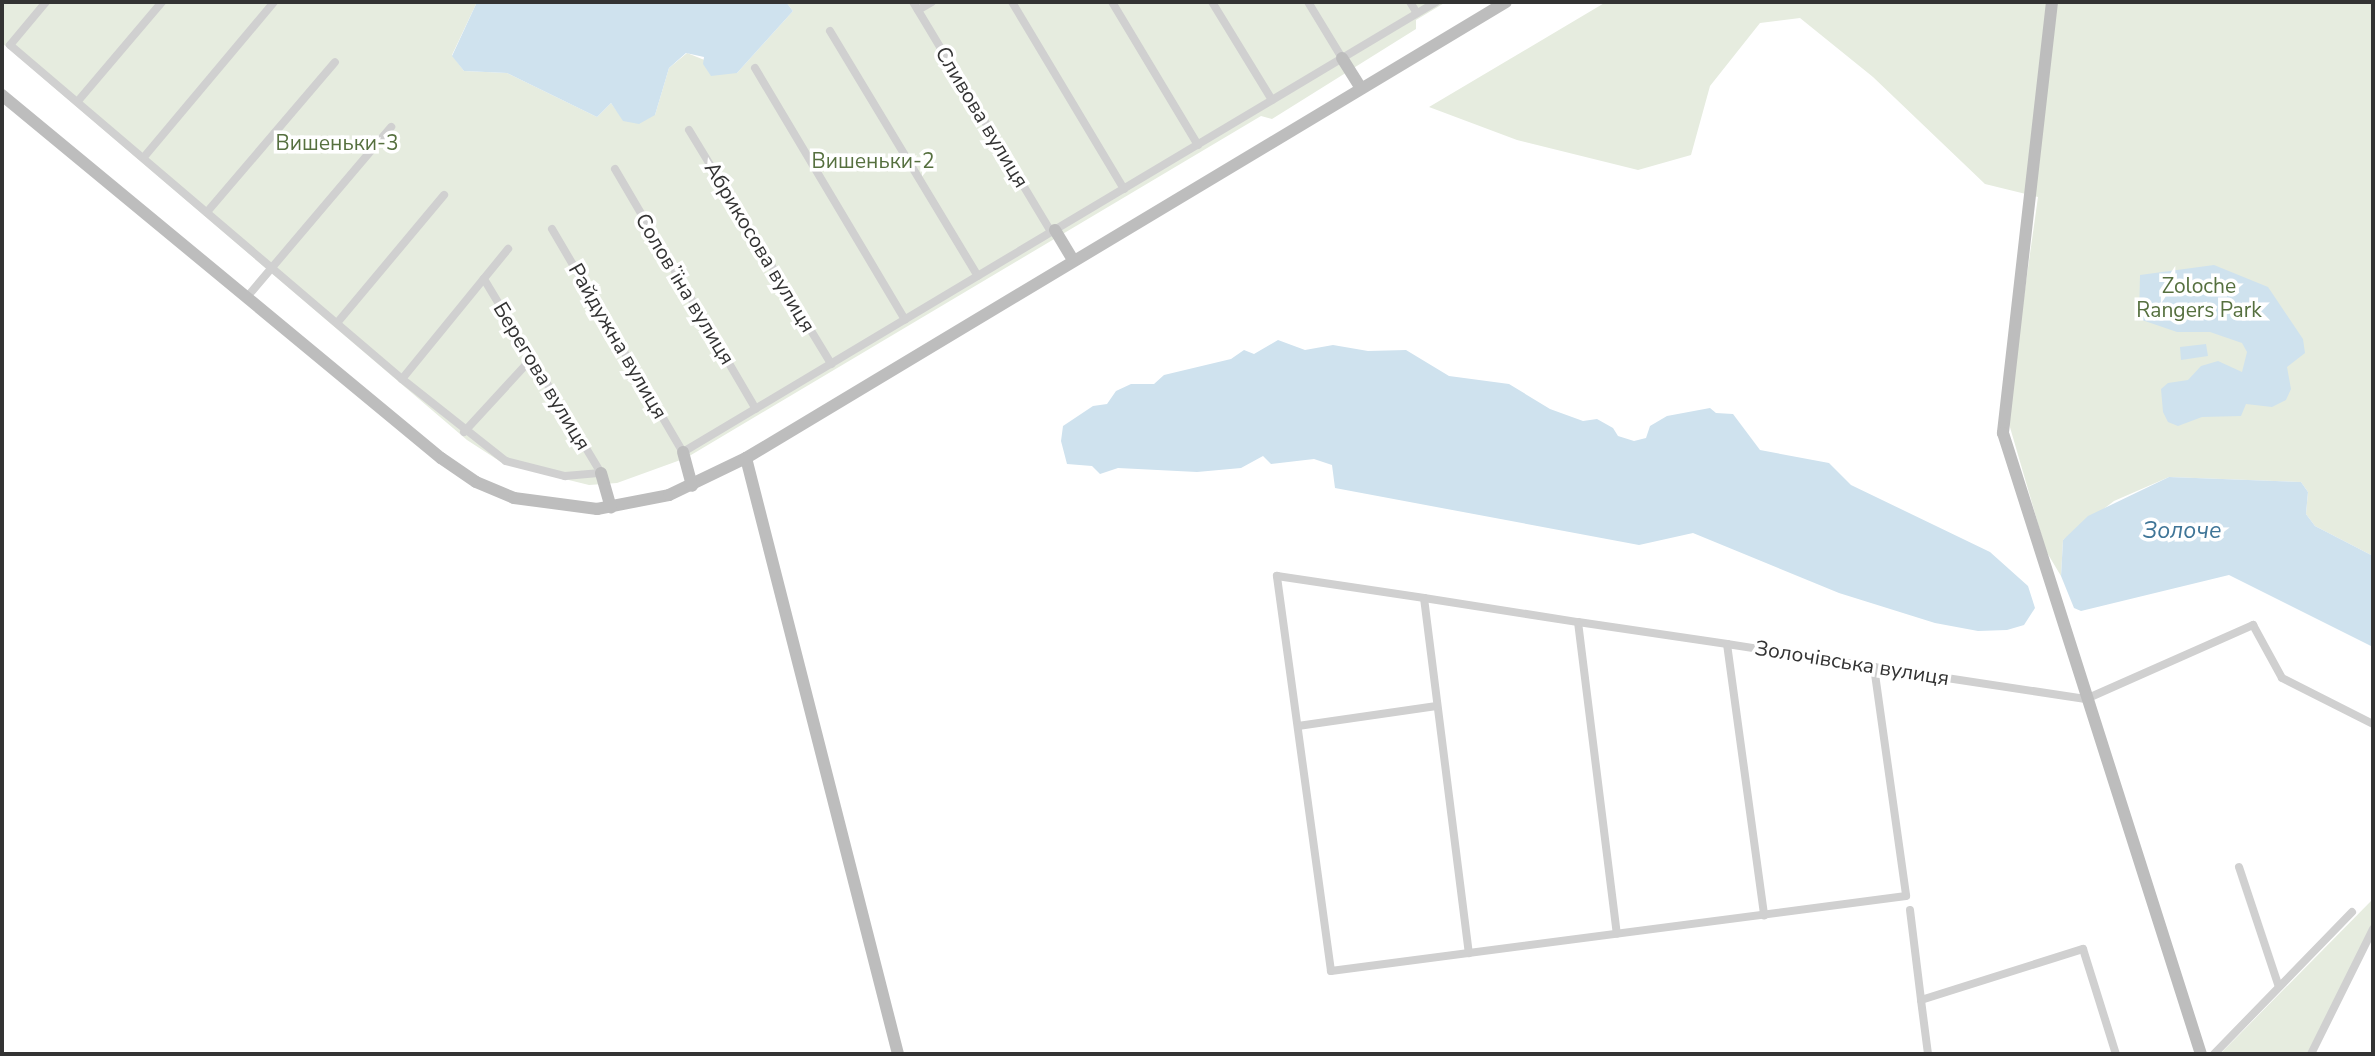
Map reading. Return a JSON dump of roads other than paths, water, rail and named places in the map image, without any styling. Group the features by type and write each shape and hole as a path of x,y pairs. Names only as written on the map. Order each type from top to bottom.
{"street":[{"path":"46,2 10,45 464,432 506,461 540,472 565,476 601,473 611,508"},
{"path":"78,102 162,2"},
{"path":"144,157 274,2"},
{"name":"Сливова вулиця","path":"913,2 1053,231"},
{"path":"918,10 932,2"},
{"path":"1012,2 1124,189"},
{"path":"1112,2 1198,145"},
{"path":"1212,2 1272,100"},
{"path":"1308,2 1361,89"},
{"path":"1410,2 1417,13"},
{"path":"692,486 683,452 1436,2"},
{"path":"2,95 441,458 476,482 514,498 559,507 611,508 652,501 692,486 746,458 1506,2"},
{"path":"2052,2 2003,433 2201,1054"},
{"path":"830,31 978,276"},
{"path":"207,212 335,62"},
{"path":"755,68 905,320"},
{"path":"247,297 391,127"},
{"name":"Абрикосова вулиця","path":"689,130 831,364"},
{"name":"Соловʼїна вулиця","path":"614,169 756,409"},
{"path":"337,324 444,195"},
{"name":"Райдужна вулиця","path":"552,229 683,452"},
{"path":"1053,231 1073,261"},
{"path":"402,379 508,249"},
{"name":"Берегова вулиця","path":"484,279 601,473"},
{"path":"464,432 532,358"},
{"path":"746,458 898,1054"},
{"name":"Золочівська вулиця","path":"1298,726 1277,576 2086,699"},
{"path":"1424,598 1468,953"},
{"path":"1578,622 1617,934"},
{"path":"2086,699 2253,625 2281,678 2373,724"},
{"path":"1727,644 1764,915"},
{"path":"1437,706 1298,726 1331,971 1906,897 1874,667"},
{"path":"2239,867 2279,987"},
{"path":"1910,910 1928,1054"},
{"path":"2214,1054 2352,912"},
{"path":"2311,1054 2373,929"},
{"path":"1921,1000 2083,949 2116,1054"}],"water":[{"path":"477,2 786,2 793,11 737,73 711,76 703,64 704,57 686,53 669,68 655,115 639,124 623,121 611,103 597,117 507,73 464,71 452,56"},
{"path":"2214,265 2268,287 2303,339 2305,353 2287,367 2291,389 2286,400 2272,407 2246,404 2241,416 2202,417 2178,426 2168,422 2163,412 2161,389 2168,383 2188,380 2201,366 2218,361 2242,372 2247,352 2242,343 2210,332 2177,332 2139,319 2140,275"},
{"path":"1278,340 1305,350 1333,345 1368,351 1406,350 1449,376 1509,384 1550,409 1583,421 1597,419 1613,428 1618,436 1634,441 1646,438 1650,426 1667,416 1710,408 1716,413 1733,414 1760,450 1829,463 1851,485 1990,552 2028,586 2035,608 2024,625 2007,630 1978,631 1935,623 1839,593 1693,533 1639,545 1335,488 1332,465 1314,459 1271,464 1263,456 1241,468 1197,472 1118,468 1100,474 1092,466 1067,464 1061,441 1063,426 1093,406 1107,404 1116,391 1131,384 1154,384 1164,375 1231,359 1244,350 1254,354"},
{"path":"2206,344 2208,356 2181,360 2180,347"},
{"name":"Золоче","path":"2169,477 2301,482 2308,492 2306,514 2315,526 2373,556 2373,647 2229,575 2081,611 2074,608 2061,576 2063,540 2088,516"}],"park label":[{"name":"Вишеньки-3","path":"337,143"},
{"name":"Вишеньки-2","path":"873,161"},
{"name":"Zoloche Rangers Park","path":"2199,298"}]}
